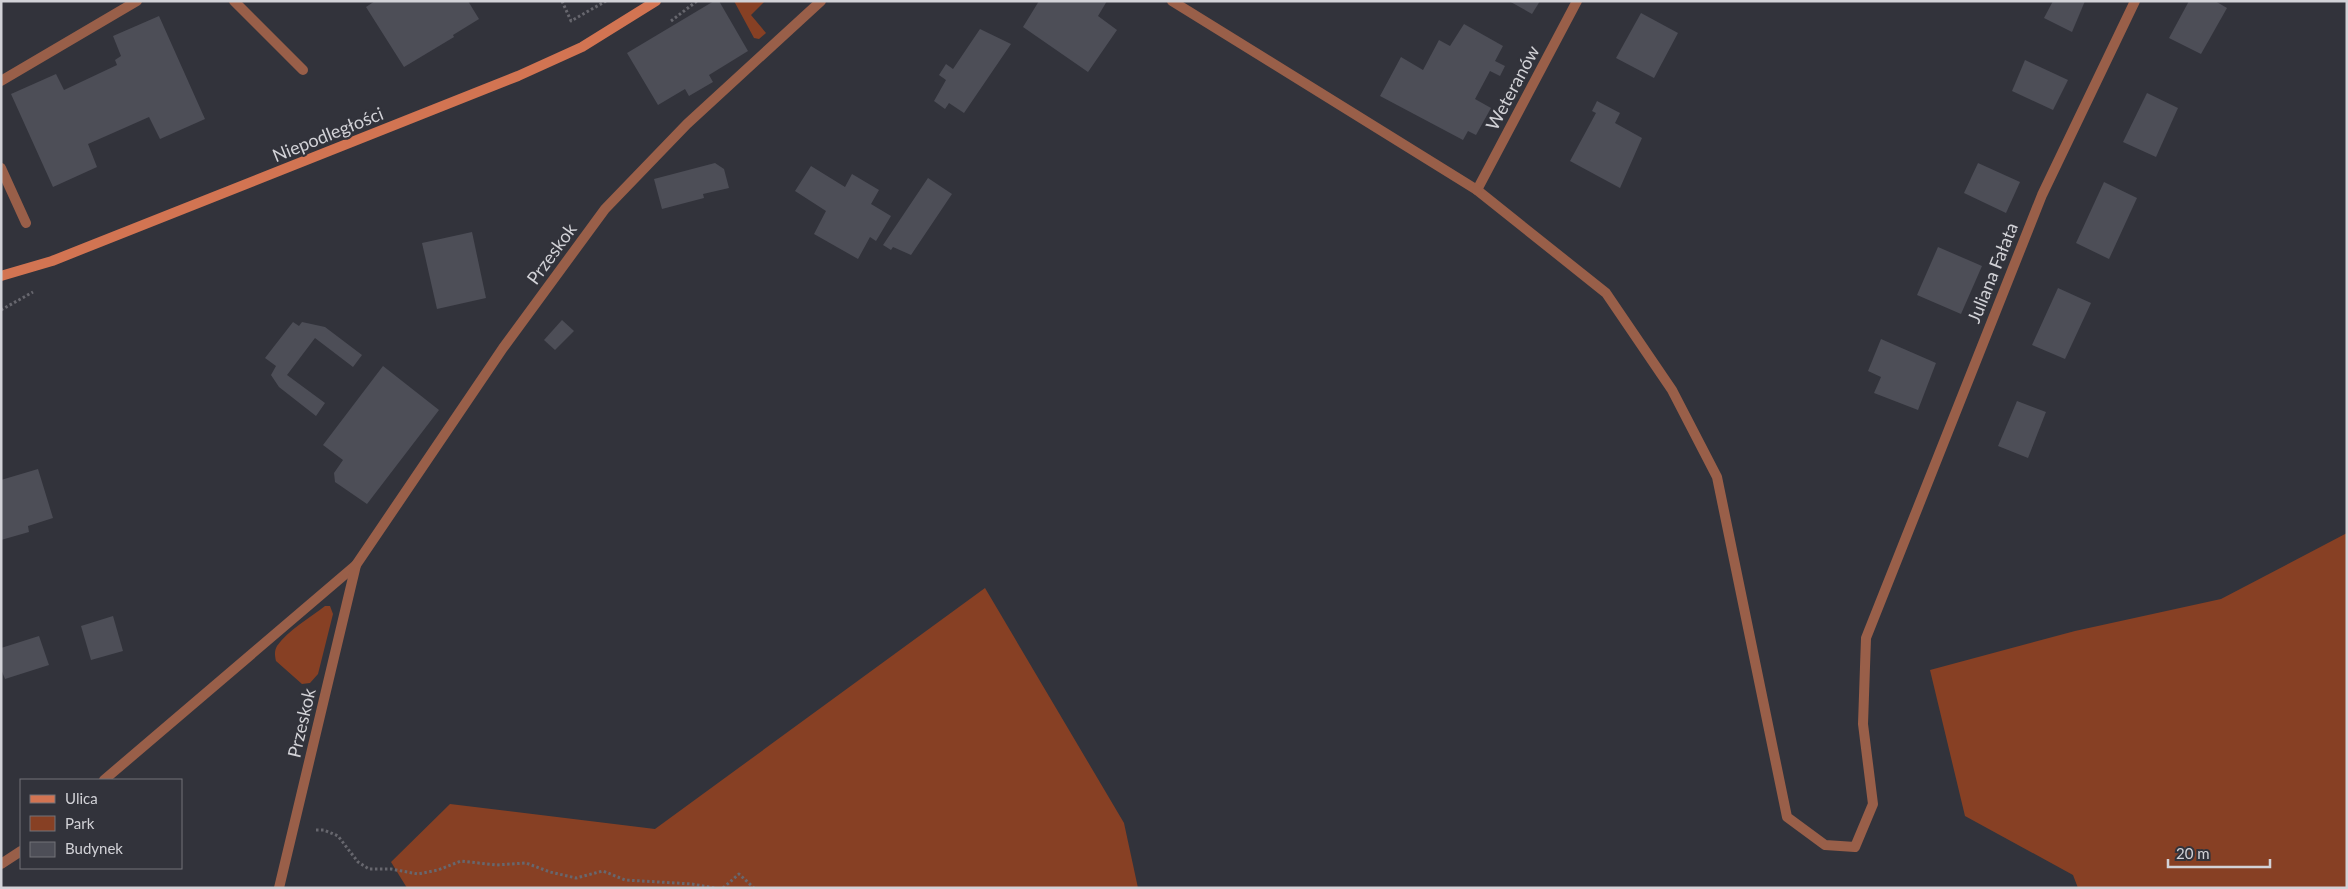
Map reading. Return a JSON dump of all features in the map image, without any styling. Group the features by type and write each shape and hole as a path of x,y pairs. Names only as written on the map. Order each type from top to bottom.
{"street":[{"path":"1,81 137,1"},
{"path":"234,1 303,70"},
{"name":"Niepodległości","path":"1,276 52,261 518,76 582,47 656,1"},
{"name":"Przeskok","path":"105,779 356,565 503,348 605,209 688,124 821,1"},
{"path":"1172,1 1477,190"},
{"name":"Weteranów","path":"1477,190 1577,1"},
{"name":"Juliana Fałata","path":"1477,190 1606,293 1672,390 1717,477 1787,817 1825,845 1856,848 1873,804 1864,724 1866,638 2042,195 2134,1"},
{"path":"1,168 26,222"},
{"name":"Przeskok","path":"279,888 356,565"},
{"path":"1,864 20,852"}],"path":[{"path":"562,1 571,21 606,1"},
{"path":"294,830 324,830 338,836 358,862 369,869 391,869 418,874 438,870 461,861 496,865 526,863 550,872 576,878 603,871 625,880 692,884 715,888"},
{"path":"723,888 739,874 754,888"}],"green space":[{"path":"734,1 765,1 751,15 766,33 759,39 754,38"},
{"path":"2347,533 2347,888 2078,888 2073,875 1965,816 1930,670 2075,631 2221,599"},
{"path":"985,588 1124,823 1138,888 407,888 391,862 450,804 655,829"},
{"path":"325,606 330,606 333,614 318,674 310,683 302,684 276,661 275,650 287,635"}],"building":[{"path":"375,1 468,1 479,19 453,35 454,37 404,67 366,7"},
{"path":"714,1 719,1 748,51 709,75 713,82 689,96 685,89 658,105 627,53"},
{"path":"1039,1 1107,1 1098,16 1117,30 1088,72 1023,27"},
{"path":"1509,1 1540,1 1532,14"},
{"path":"2053,1 2085,1 2072,32 2044,18"},
{"path":"2189,1 2215,1 2227,8 2201,54 2169,38"},
{"path":"1641,13 1678,33 1654,78 1616,58"},
{"path":"159,16 205,119 160,139 149,117 88,144 97,167 53,187 11,94 56,74 64,90 117,65 115,60 121,56 113,36"},
{"path":"1464,24 1503,46 1495,61 1505,66 1500,76 1490,71 1475,99 1491,108 1476,135 1468,131 1463,140 1380,96 1401,57 1423,70 1439,40 1450,46"},
{"path":"980,29 1011,44 964,113 949,103 945,109 934,101 946,80 939,75 946,64 953,69"},
{"path":"2025,60 2068,80 2053,110 2012,91"},
{"path":"2147,93 2178,108 2156,157 2123,142"},
{"path":"1597,101 1620,113 1615,123 1642,138 1620,188 1570,161 1596,113 1592,111"},
{"path":"715,163 724,169 729,188 703,194 704,198 662,209 654,179"},
{"path":"1978,163 2020,182 2006,213 1964,193"},
{"path":"811,166 845,187 852,174 879,190 871,204 891,216 876,241 870,237 858,259 814,234 826,211 795,191"},
{"path":"928,178 952,194 911,255 893,247 891,250 883,245"},
{"path":"2104,182 2137,198 2109,259 2076,243"},
{"path":"472,232 486,298 437,309 422,243"},
{"path":"1938,247 1982,266 1961,314 1917,295"},
{"path":"2058,288 2091,303 2065,359 2032,345"},
{"path":"562,320 574,331 555,350 544,340"},
{"path":"293,322 299,326 302,322 325,327 362,355 353,367 315,338 287,375 325,403 316,416 279,387 271,375 276,366 265,358"},
{"path":"1881,339 1936,363 1918,410 1874,393 1881,377 1868,371"},
{"path":"383,366 439,410 367,504 335,482 334,473 343,460 323,445"},
{"path":"2017,401 2046,412 2028,458 1998,446"},
{"path":"38,469 53,518 28,526 29,532 1,540 1,480"},
{"path":"113,616 123,651 91,660 81,626"},
{"path":"39,636 49,665 5,679 1,669 1,648"}]}
